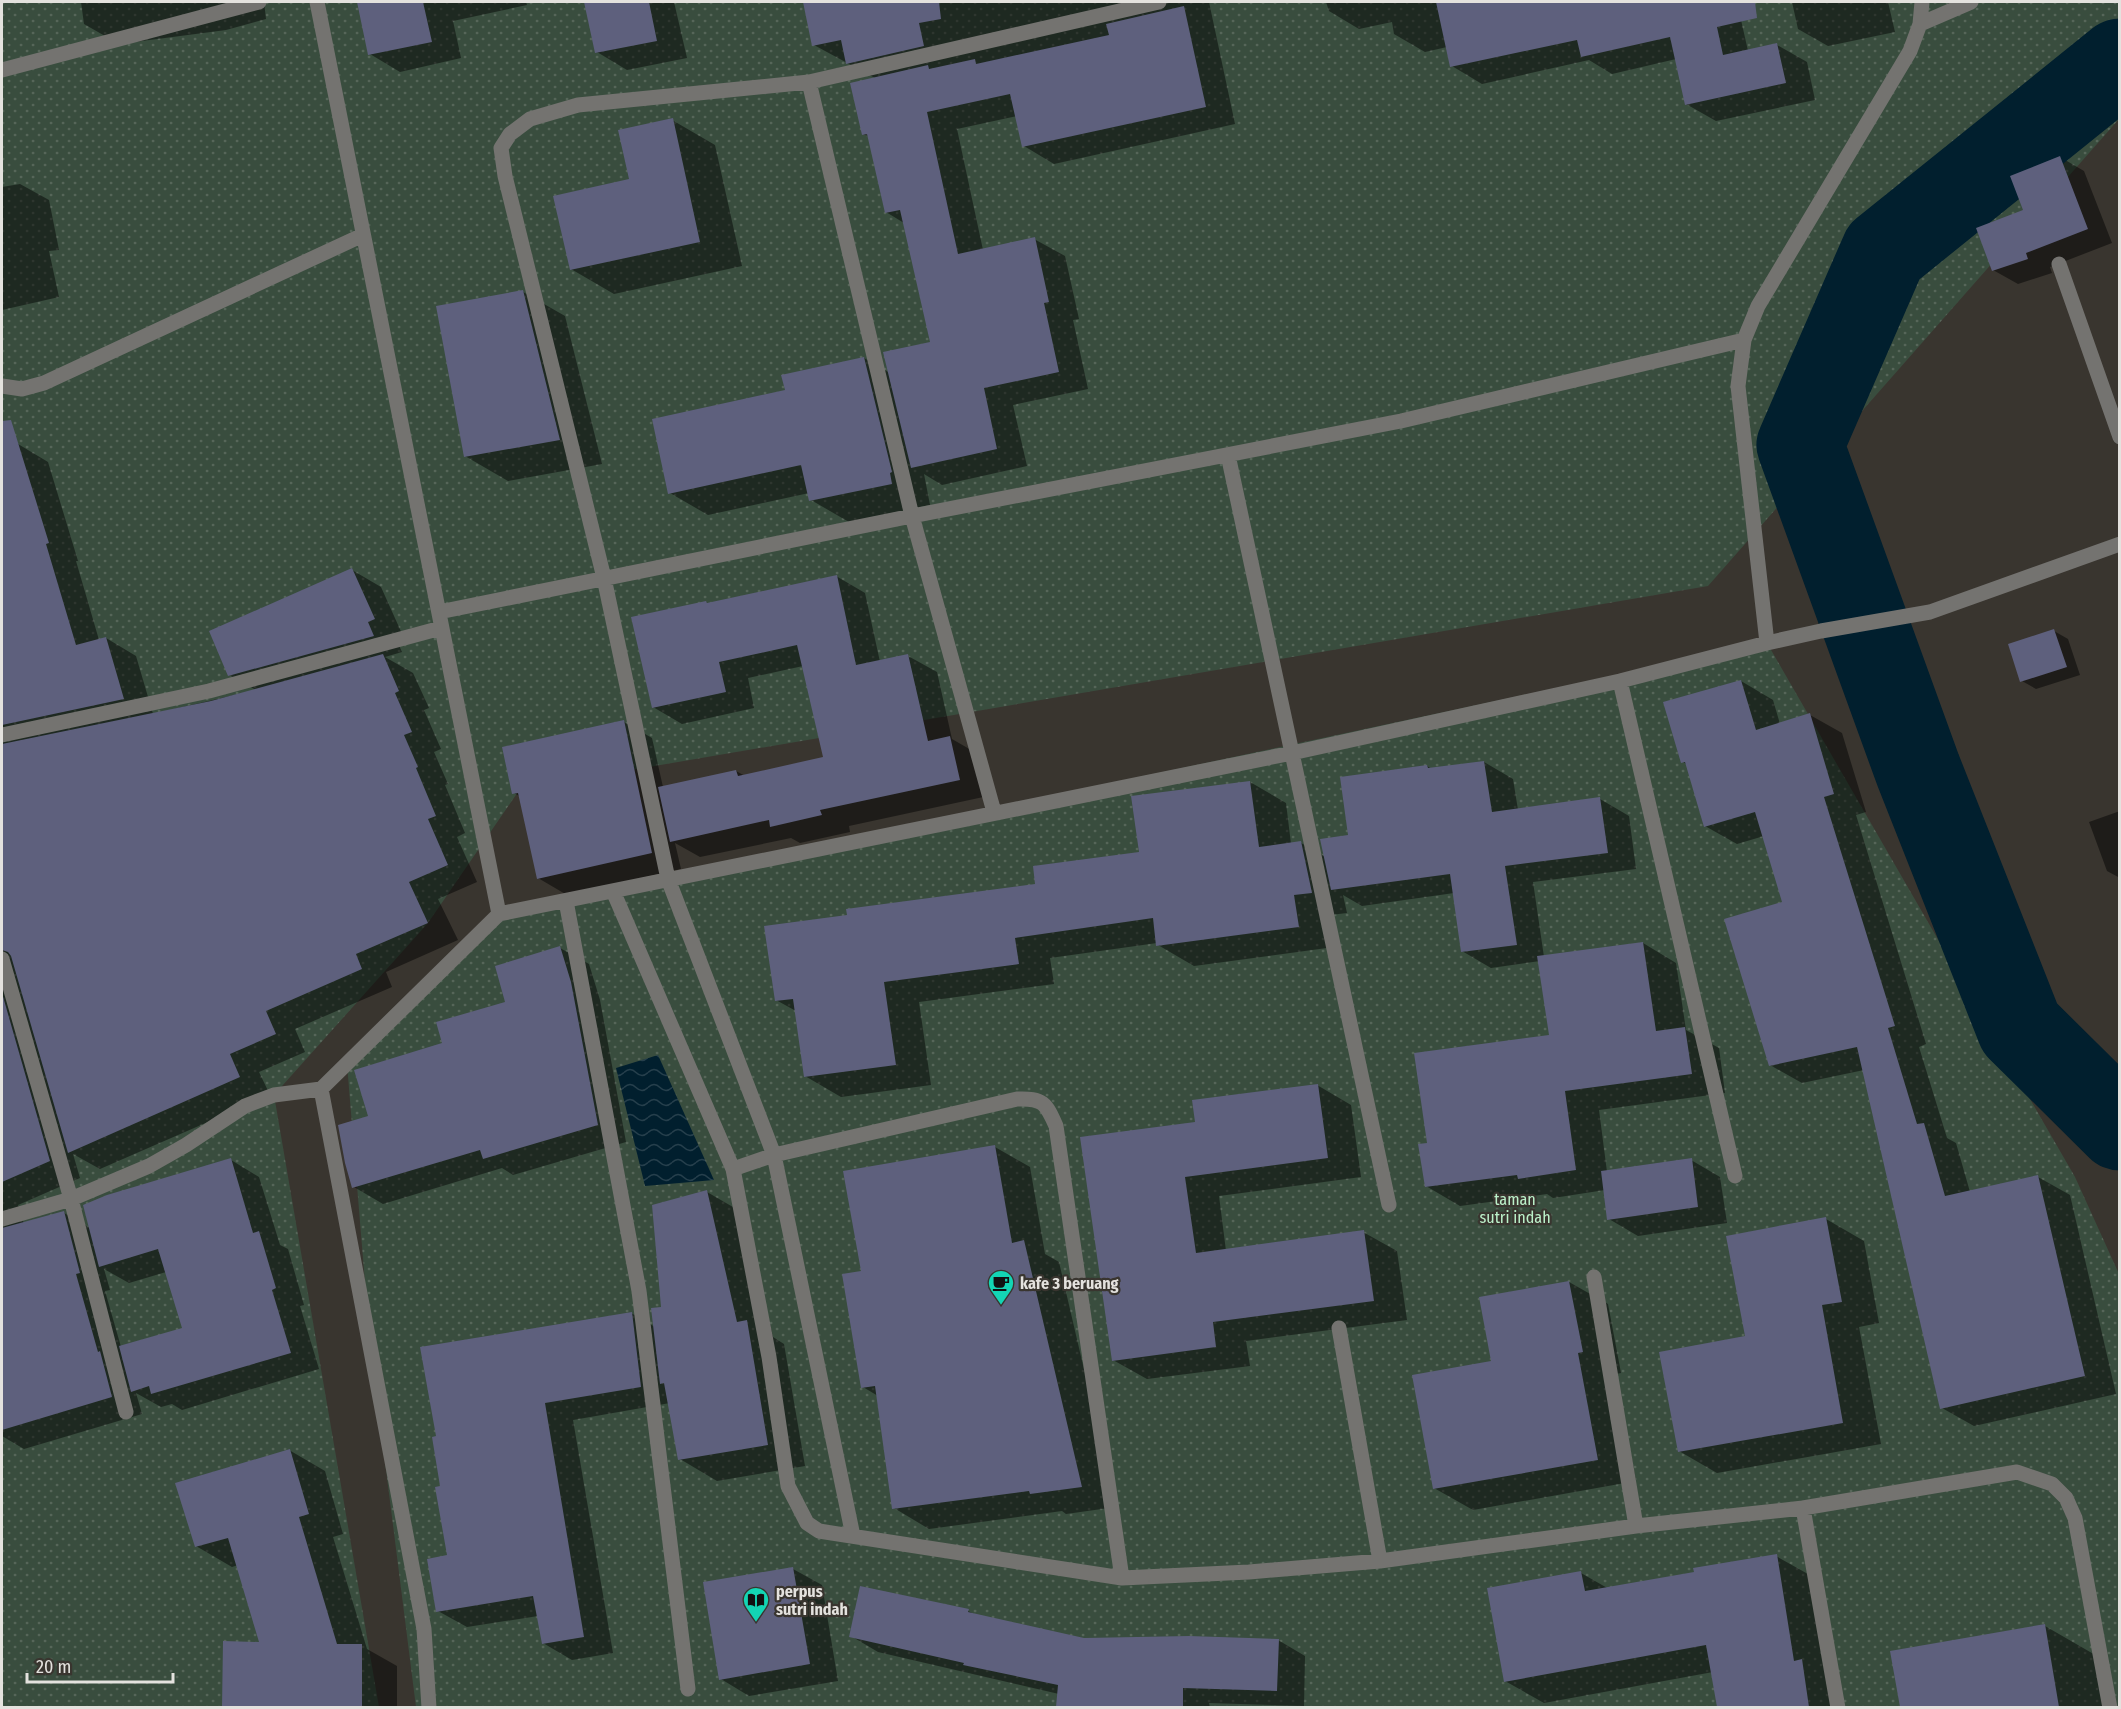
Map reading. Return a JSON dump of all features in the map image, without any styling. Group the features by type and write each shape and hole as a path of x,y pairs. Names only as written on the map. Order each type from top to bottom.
{"street":[{"path":"2,70 259,2"},
{"path":"316,2 499,914"},
{"path":"853,1536 774,1155 668,879 604,578 505,176 501,148 510,134 530,119 578,105 809,82 1159,2"},
{"path":"1767,643 1738,386 1743,340 1758,306 1910,51 1920,24 1922,2"},
{"path":"1920,24 1971,2"},
{"path":"809,82 912,516 994,812"},
{"path":"2,386 22,389 44,383 363,235"},
{"path":"2059,264 2120,437"},
{"path":"438,612 912,516 1401,421 1743,340"},
{"path":"1228,455 1389,1205"},
{"path":"2,1219 71,1199 149,1166 186,1145 244,1106 274,1095 321,1089 499,914 1292,753 1620,681 1821,631 1930,612 2120,544"},
{"path":"2,735 209,691 441,628"},
{"path":"1620,681 1735,1176"},
{"path":"614,891 733,1169 769,1357 788,1486 807,1523 819,1531 1122,1578 1249,1572 1380,1561 1636,1526 1803,1508 2017,1472 2052,1484 2066,1498 2075,1518 2110,1707"},
{"path":"566,901 639,1291 688,1689"},
{"path":"2,959 71,1199 126,1412"},
{"path":"321,1089 424,1629 429,1707"},
{"path":"733,1169 774,1155 1017,1099 1034,1098 1048,1108 1056,1126 1122,1578"},
{"path":"1594,1277 1636,1526"},
{"path":"1339,1328 1380,1561"},
{"path":"1803,1508 1838,1707"}],"green space":[{"path":"2,2 2119,2 2119,119 1708,586 520,789 428,923 274,1095 379,1707 2,1708"},
{"name":"taman sutri indah","path":"1767,643 2075,1177 2119,1274 2119,1707 416,1707 370,1343 347,1064 499,914"}],"water":[{"path":"658,1055 714,1180 645,1186 616,1068"}],"building":[{"path":"357,2 423,2 432,42 368,55"},
{"path":"584,2 649,2 657,41 595,53"},
{"path":"803,2 939,2 941,19 919,23 924,46 846,64 841,40 812,46"},
{"path":"1436,2 1755,2 1757,18 1717,27 1723,55 1777,43 1786,83 1685,105 1670,37 1581,57 1577,40 1450,67"},
{"path":"1184,6 1206,107 1022,147 1010,94 927,112 958,254 1035,237 1049,302 1044,303 1059,372 984,388 997,449 911,468 883,352 930,342 900,210 885,213 867,134 862,135 850,83 928,65 929,69 975,59 976,64 1109,35 1106,24"},
{"path":"673,118 700,242 570,270 553,196 629,179 618,130"},
{"path":"2060,156 2088,229 2026,253 2028,259 1992,271 1976,228 2023,210 2010,176"},
{"path":"523,290 560,440 464,457 436,306"},
{"path":"864,357 892,472 890,473 892,484 809,501 801,465 668,494 652,419 785,390 781,375"},
{"path":"11,420 49,543 46,544 76,645 106,637 124,699 2,725 2,421"},
{"path":"352,568 375,619 368,622 374,636 228,676 209,631"},
{"path":"837,575 856,665 908,654 928,741 950,736 960,780 820,810 822,815 770,827 769,820 670,842 658,787 736,770 738,776 823,757 797,645 719,662 726,692 652,708 631,617"},
{"path":"2054,629 2067,667 2020,682 2008,644"},
{"path":"383,654 399,691 395,693 412,732 404,735 436,816 428,819 448,865 409,882 428,923 356,954 362,969 266,1011 276,1034 230,1054 240,1077 68,1153 11,956 2,950 2,744 211,701"},
{"path":"1741,680 1756,730 1810,713 1834,794 1824,797 1895,1026 1888,1028 1917,1124 1924,1123 1945,1196 2038,1175 2085,1376 1940,1409 1857,1047 1769,1066 1724,919 1782,902 1755,812 1704,827 1685,762 1681,763 1663,702"},
{"path":"624,720 652,853 537,879 518,793 512,794 502,747"},
{"path":"1484,761 1492,812 1600,797 1608,853 1505,866 1517,945 1461,952 1450,874 1331,890 1320,839 1348,835 1340,777 1427,765 1428,768"},
{"path":"1250,781 1259,847 1301,841 1312,893 1294,895 1299,927 1156,946 1153,918 1015,938 1019,964 884,982 896,1065 804,1077 793,999 775,1001 764,926 847,915 846,909 1035,884 1033,866 1139,852 1131,796"},
{"path":"1643,942 1656,1031 1685,1027 1692,1074 1565,1091 1576,1170 1518,1179 1517,1175 1425,1187 1418,1144 1427,1143 1414,1053 1549,1035 1537,956"},
{"path":"560,946 571,982 598,1125 483,1159 480,1150 352,1188 338,1125 368,1116 354,1070 442,1043 436,1022 505,1002 495,966"},
{"path":"2,993 50,1161 2,1182"},
{"path":"1318,1084 1328,1158 1185,1177 1196,1253 1364,1230 1374,1301 1213,1322 1216,1347 1112,1361 1080,1137 1195,1122 1192,1100"},
{"path":"995,1145 1012,1243 1024,1240 1082,1487 1030,1494 1029,1491 892,1509 875,1386 861,1388 842,1274 861,1271 843,1171"},
{"path":"231,1158 253,1233 259,1231 276,1288 272,1290 291,1353 151,1394 149,1386 131,1392 119,1346 182,1328 158,1249 99,1267 83,1205 107,1195"},
{"path":"1692,1158 1698,1207 1607,1220 1601,1171"},
{"path":"707,1190 737,1322 747,1320 768,1445 678,1460 664,1383 660,1384 651,1308 661,1307 652,1205"},
{"path":"64,1211 80,1273 76,1274 112,1397 2,1430 2,1228"},
{"path":"1826,1217 1842,1302 1822,1305 1843,1423 1678,1452 1659,1352 1745,1336 1726,1236"},
{"path":"1569,1281 1583,1352 1578,1353 1598,1460 1433,1489 1412,1375 1491,1361 1479,1297"},
{"path":"632,1312 641,1387 545,1403 584,1637 542,1644 533,1596 436,1612 427,1559 447,1555 435,1487 440,1486 432,1437 436,1436 420,1347"},
{"path":"290,1449 309,1514 299,1517 337,1644 362,1644 362,1707 222,1707 223,1641 259,1642 228,1538 195,1547 175,1483"},
{"path":"1777,1554 1794,1661 1802,1659 1809,1707 1717,1707 1706,1645 1504,1682 1487,1588 1581,1571 1585,1591 1694,1572 1693,1568"},
{"name":"perpus sutri indah","path":"793,1567 810,1664 719,1680 703,1582"},
{"path":"860,1586 969,1609 968,1612 1084,1638 1189,1636 1279,1639 1277,1691 1183,1688 1183,1707 1056,1707 1058,1685 849,1637"},
{"path":"2045,1624 2059,1707 1900,1707 1890,1651"}],"waterway":[{"path":"2120,62 1884,252 1800,445 1918,770 2020,1028 2120,1127"}],"place":[{"name":"kafe 3 beruang","path":"1001,1306"},
{"name":"perpus sutri indah","path":"756,1623"}]}
